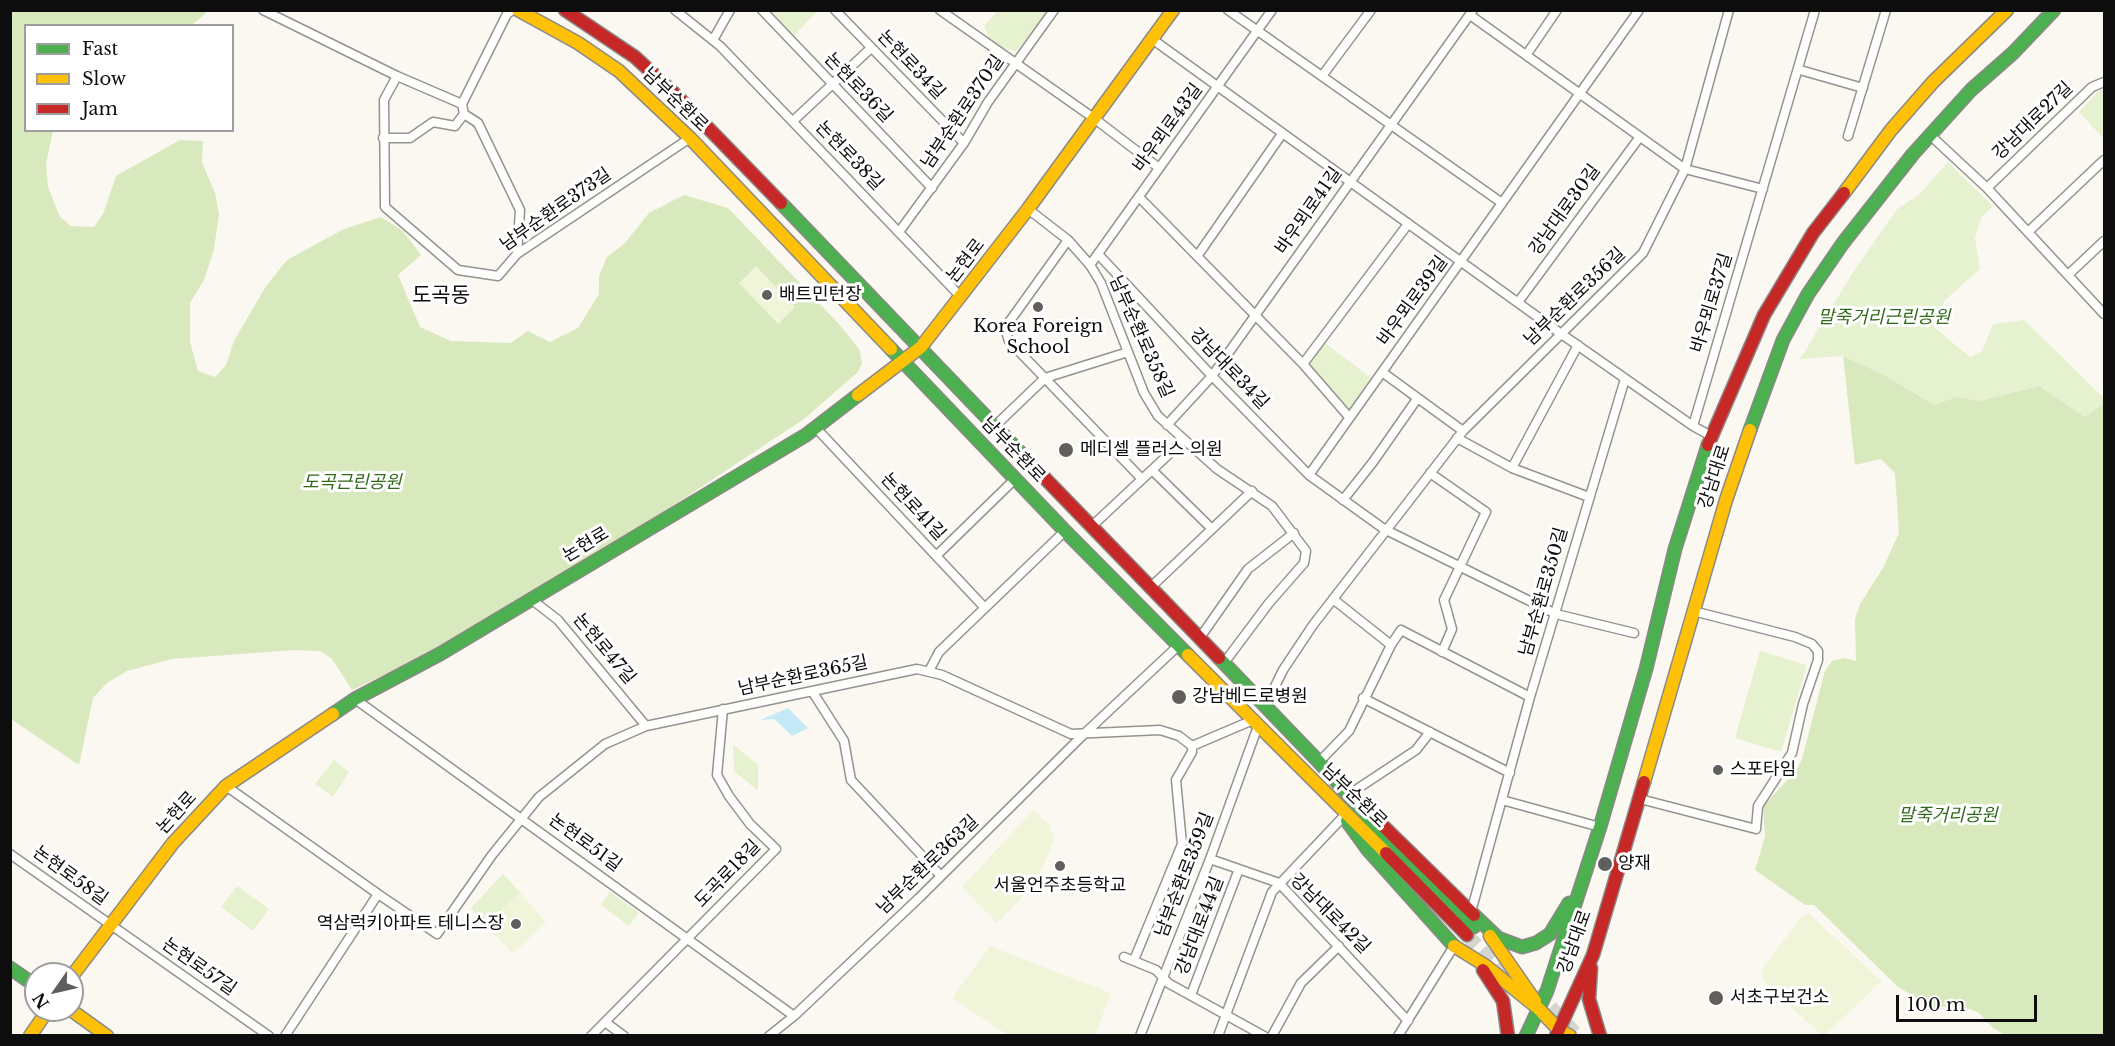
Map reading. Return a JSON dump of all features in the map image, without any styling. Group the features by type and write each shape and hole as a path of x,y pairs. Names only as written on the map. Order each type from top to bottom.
{"main road":[{"name":"남부순환로","path":"518,10 578,43 619,71 690,138 1065,531 1332,801 1383,849 1471,922"},
{"name":"남부순환로","path":"565,10 635,57 678,97 996,425 1471,922"},
{"name":"논현로","path":"83,962 173,843 226,786 355,699 441,654 816,428 921,347 1028,209 1173,10"},
{"name":"강남대로","path":"1526,1035 1539,1009 1586,873 1646,669 1675,549 1711,436 1764,315 1812,233 1909,108 2007,10"},
{"name":"강남대로","path":"1562,1034 1593,956 1726,500 1767,378 1783,340 1808,294 1843,243 1930,135 1971,90 2013,53 2054,10"},
{"path":"578,43 588,25"},
{"path":"1332,801 1368,850 1454,946 1484,970 1506,1009 1508,1035"},
{"path":"1471,922 1508,944 1530,945 1554,929 1586,873"},
{"path":"1454,946 1456,941 1467,943 1476,937 1479,927 1471,922"},
{"path":"1471,922 1539,1009 1562,1034"},
{"path":"1454,946 1486,966 1539,1009"},
{"path":"1593,956 1589,999 1600,1035"},
{"path":"10,968 24,978"},
{"path":"84,1019 107,1035"},
{"path":"30,1035 39,1022"}],"street":[{"path":"263,10 397,76 462,104"},
{"path":"513,10 507,14 462,104 464,114 478,123 520,210 517,254"},
{"name":"논현로38길","path":"675,10 713,40 960,297"},
{"path":"713,40 730,10"},
{"name":"논현로36길","path":"762,10 932,188"},
{"name":"논현로34길","path":"835,10 964,143"},
{"path":"939,10 1095,119 1159,168"},
{"name":"남부순환로370길","path":"899,232 964,143 976,120 1054,10"},
{"path":"1228,10 1502,203"},
{"name":"바우뫼로43길","path":"1090,265 1272,10"},
{"path":"1322,76 1371,10"},
{"path":"1527,54 1557,10"},
{"name":"바우뫼로39길","path":"1309,475 1639,10"},
{"name":"남부순환로356길","path":"1265,706 1282,670 1384,530 1460,434 1560,333 1643,254 1685,169 1729,10"},
{"name":"바우뫼로37길","path":"1693,426 1800,70 1815,10"},
{"path":"1848,136 1886,10"},
{"path":"1472,13 1639,138 1685,169 1763,189"},
{"name":"바우뫼로41길","path":"1167,425 1212,376 1472,13"},
{"path":"1152,39 1349,183 1519,301 1560,333 1693,426 1711,436"},
{"path":"793,121 871,48"},
{"path":"1800,70 1863,88"},
{"path":"397,76 384,100 383,138 410,138 433,122 455,126 464,114"},
{"name":"강남대로27길","path":"1987,188 2092,87 2104,82"},
{"path":"1198,255 1282,134"},
{"path":"1930,135 1987,188 2104,314"},
{"name":"남부순환로373길","path":"383,138 385,207 458,270 498,276 517,254 690,138"},
{"name":"강남대로30길","path":"1519,301 1639,138"},
{"path":"2028,232 2104,160"},
{"path":"1139,197 1303,364 1349,417"},
{"name":"남부순환로358길","path":"1028,209 1068,240 1090,265 1101,283 1144,393 1158,416 1217,470 1272,506 1306,551 1304,563 1269,603 1224,663"},
{"path":"1303,364 1408,224"},
{"path":"1068,240 1007,325 1006,332 1009,341 1142,479"},
{"path":"2068,275 2104,241"},
{"name":"강남대로34길","path":"1098,254 1309,475 1384,530 1556,614 1634,633"},
{"path":"1512,468 1578,345"},
{"path":"996,425 1045,378 1128,352"},
{"path":"1382,372 1460,434 1512,468 1589,497"},
{"name":"남부순환로350길","path":"1471,922 1530,697 1625,379"},
{"path":"1343,500 1417,399"},
{"name":"논현로41길","path":"816,428 985,608"},
{"path":"1092,526 1184,440"},
{"path":"1152,470 1212,529"},
{"path":"1430,473 1486,512 1444,600 1452,629 1442,652"},
{"path":"936,556 1016,478"},
{"path":"1151,587 1252,491"},
{"path":"1065,531 939,652 929,671 1071,734 1160,730 1179,736 1192,746"},
{"path":"1199,639 1248,569 1294,533"},
{"name":"논현로47길","path":"531,599 558,620 646,726"},
{"path":"1333,599 1391,645"},
{"path":"1640,799 1756,829 1758,806 1792,753 1803,704 1818,660 1818,651 1812,644 1795,637 1693,611"},
{"path":"1319,762 1349,731 1363,698 1401,630 1530,697"},
{"name":"남부순환로363길","path":"769,1035 794,1016 941,876 1083,735 1179,645"},
{"name":"남부순환로365길","path":"378,894 437,934 520,818 539,797 605,744 646,726 916,669 929,671"},
{"path":"812,691 844,741 851,780 941,876"},
{"path":"1363,698 1510,772"},
{"name":"논현로51길","path":"355,699 794,1016"},
{"name":"도곡로18길","path":"591,1035 776,849 750,824 717,775 723,709"},
{"path":"1192,746 1255,723"},
{"name":"남부순환로359길","path":"1140,1035 1210,859 1255,723"},
{"name":"남부순환로","path":"1348,795 1416,750 1430,732"},
{"path":"1134,960 1182,844 1176,780 1192,752 1192,746"},
{"path":"226,786 378,894 285,1035"},
{"path":"1502,800 1600,827"},
{"path":"1218,1035 1272,892 1344,816"},
{"name":"논현로58길","path":"10,854 110,926"},
{"name":"강남대로42길","path":"1210,859 1279,883 1408,1021"},
{"name":"강남대로44길","path":"1191,995 1239,869"},
{"name":"논현로57길","path":"110,926 269,1035"},
{"path":"1272,1035 1301,983 1339,946"},
{"path":"1398,1035 1454,946"},
{"name":"강남대로44길","path":"1124,957 1156,970 1162,978 1264,1035"},
{"path":"605,1022 624,1035"}],"green space":[{"name":"도곡근린공원","path":"10,11 205,11 206,13 193,24 24,24 24,132 53,132 46,164 48,187 60,217 71,226 94,227 103,214 116,176 180,140 203,141 202,162 215,193 219,214 214,249 204,280 190,303 190,342 198,371 215,377 226,365 234,341 266,286 287,260 344,229 381,217 403,231 421,255 398,275 420,327 451,341 511,343 528,331 550,342 578,328 599,294 599,276 607,257 624,244 649,213 684,195 728,208 839,324 859,349 862,363 858,372 804,419 662,513 506,608 408,664 352,690 332,659 320,651 295,650 172,659 127,671 107,683 93,698 79,765 11,719"},
{"path":"762,11 817,11 790,40"},
{"path":"998,11 1050,11 1016,51 1003,48 989,38 984,26"},
{"path":"2100,90 2104,91 2104,139 2079,112"},
{"name":"말죽거리근린공원","path":"1948,162 1993,206 1981,218 1975,238 1980,269 1944,301 1934,327 1970,357 1982,351 1993,324 2024,320 2104,398 2104,403 2085,417 2038,386 1979,401 1956,397 1934,405 1884,375 1843,356 1800,359 1854,271 1897,209 1920,194"},
{"name":"배트민턴장","path":"756,266 795,307 778,324 739,283"},
{"path":"1325,343 1371,378 1348,411 1308,365"},
{"name":"말죽거리공원","path":"1843,356 1884,375 1934,405 1956,397 1979,401 2039,386 2085,417 2104,403 2104,1035 2005,1035 1993,1028 1978,1012 1957,1005 1934,1008 1898,987 1814,905 1805,905 1755,870 1765,837 1763,806 1796,771 1802,759 1825,671 1832,661 1845,658 1856,661 1855,619 1860,604 1883,568 1899,533 1895,473 1881,459 1855,465"},
{"path":"1760,651 1807,665 1781,752 1735,738"},
{"path":"733,744 758,765 758,791 734,771"},
{"path":"334,760 349,772 333,797 315,784"},
{"path":"1033,810 1049,824 1054,840 1037,881 997,923 962,887"},
{"path":"503,874 520,892 486,926 471,908"},
{"path":"237,886 269,909 253,931 221,907"},
{"name":"역삼럭키아파트 테니스장","path":"520,892 546,922 513,954 486,926"},
{"path":"610,892 639,913 629,926 601,905"},
{"path":"1808,913 1882,981 1825,1035 1821,1035 1762,979 1763,967 1803,915"},
{"path":"990,946 1111,993 1095,1035 1008,1035 952,998"}],"water":[{"path":"788,708 808,728 792,736 774,719 760,720"}],"tunnel":[{"path":"1467,935 1507,977"},
{"path":"1536,992 1578,1036"}],"traffic: fast":[{"path":"1750,430 1783,340 1808,294 1843,243 1913,154 1971,90 2013,53 2054,10"},
{"path":"781,203 1036,469"},
{"path":"891,349 1065,531 1188,655"},
{"path":"333,714 355,699 440,654 806,435 858,395"},
{"path":"1526,1036 1547,991 1600,827 1646,669 1675,549 1708,445"},
{"path":"1219,658 1319,762 1390,842 1474,927"},
{"path":"1347,821 1368,850 1454,946"},
{"path":"1474,915 1498,938 1522,947 1536,943 1550,934 1569,903"},
{"path":"10,968 24,978"}],"traffic: slow":[{"path":"518,10 578,43 619,71 690,138 891,349"},
{"path":"858,395 921,347 1028,209 1173,10"},
{"path":"1844,193 1891,130 1933,82 2007,10"},
{"path":"1644,782 1726,500 1750,430"},
{"path":"1188,655 1386,853"},
{"path":"83,962 173,843 226,786 333,714"},
{"path":"1490,936 1535,1001"},
{"path":"1454,946 1486,966 1539,1009 1559,1030 1570,1036"},
{"path":"84,1019 107,1036"},
{"path":"30,1036 40,1022"}],"traffic: jam":[{"path":"565,10 635,57 678,97 781,203"},
{"path":"1708,445 1764,315 1813,233 1844,193"},
{"path":"1036,469 1219,658"},
{"path":"1556,1036 1593,955 1644,782"},
{"path":"1374,817 1474,915"},
{"path":"1386,853 1467,935"},
{"path":"1591,968 1589,999 1600,1036"},
{"path":"1483,970 1503,1001 1508,1036"}],"place":[{"name":"배트민턴장","path":"767,295"},
{"name":"Korea Foreign School","path":"1038,307"},
{"name":"메디셀 플러스 의원","path":"1066,450"},
{"name":"강남베드로병원","path":"1179,697"},
{"name":"스포타임","path":"1718,770"},
{"name":"양재","path":"1605,864"},
{"name":"서울언주초등학교","path":"1060,866"},
{"name":"역삼럭키아파트 테니스장","path":"516,924"},
{"name":"서초구보건소","path":"1716,998"}],"district":[{"name":"도곡동","path":"441,296"}]}
